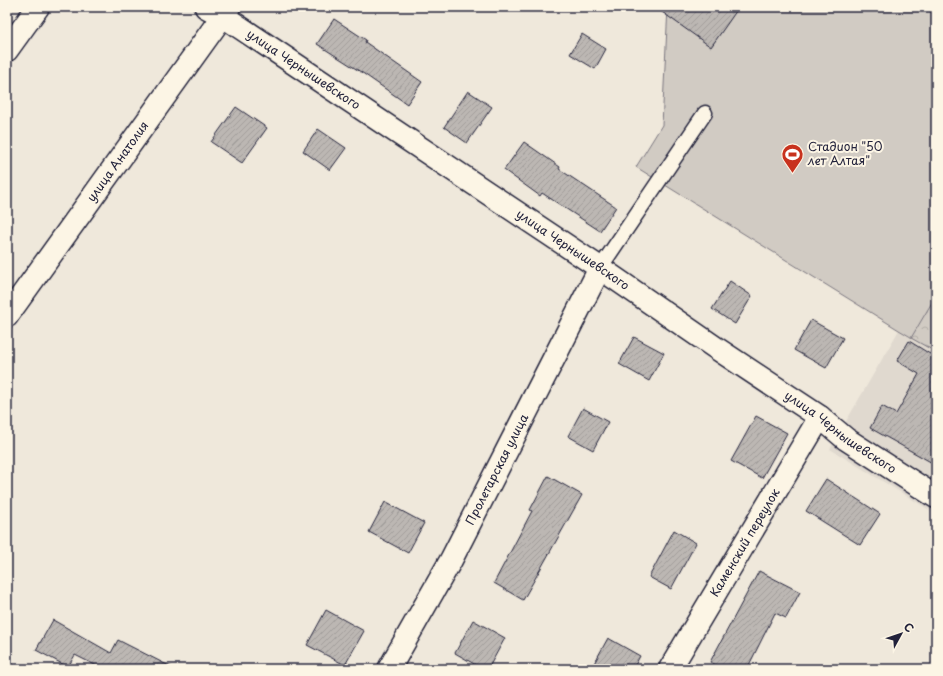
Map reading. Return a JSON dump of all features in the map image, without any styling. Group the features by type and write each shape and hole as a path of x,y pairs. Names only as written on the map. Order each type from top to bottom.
{"street":[{"path":"7,50 38,7"},
{"name":"улица Чернышевского","path":"219,10 820,417 846,439 936,497"},
{"name":"улица Анатолия","path":"7,316 219,10"},
{"name":"Пролетарская улица","path":"389,669 451,560 600,268"},
{"name":"Каменский переулок","path":"670,669 820,417"}],"lane":[{"path":"600,268 705,113"}],"shaded area":[{"path":"899,330 936,352 936,514 830,449"}],"green space":[{"name":"Стадион \"50 лет Алтая\"","path":"668,7 936,7 936,352 636,167 662,125"},
{"path":"934,299 936,300 936,352 911,338"}],"building":[{"path":"655,7 739,7 711,47"},
{"path":"334,19 366,40 365,42 422,82 407,104 317,44"},
{"path":"582,34 606,49 595,69 570,54"},
{"path":"468,91 492,107 467,143 444,127"},
{"path":"236,107 267,128 242,163 211,142"},
{"path":"318,129 346,148 330,170 303,151"},
{"path":"524,142 560,167 559,169 616,207 600,231 542,193 540,196 504,170"},
{"path":"730,281 752,296 735,324 712,309"},
{"path":"811,320 843,338 826,368 794,350"},
{"path":"634,337 664,353 649,381 619,364"},
{"path":"909,341 930,354 936,343 936,465 870,428 882,406 896,414 919,374 897,361"},
{"path":"583,408 608,422 593,450 568,436"},
{"path":"756,416 787,433 762,478 731,461"},
{"path":"548,476 582,495 523,600 494,583 532,511 530,510"},
{"path":"826,479 880,514 860,545 806,511"},
{"path":"385,502 424,523 408,553 369,532"},
{"path":"674,530 696,543 671,589 649,577"},
{"path":"759,571 800,592 786,618 775,613 747,669 724,669 710,662"},
{"path":"326,610 364,631 345,665 307,645"},
{"path":"53,620 111,653 118,640 175,669 103,669 75,655 68,667 36,650"},
{"path":"473,620 505,638 488,669 483,669 455,653"},
{"path":"608,638 640,656 633,669 591,669"}],"place":[{"name":"Стадион \"50 лет Алтая\"","path":"792,174"}]}
